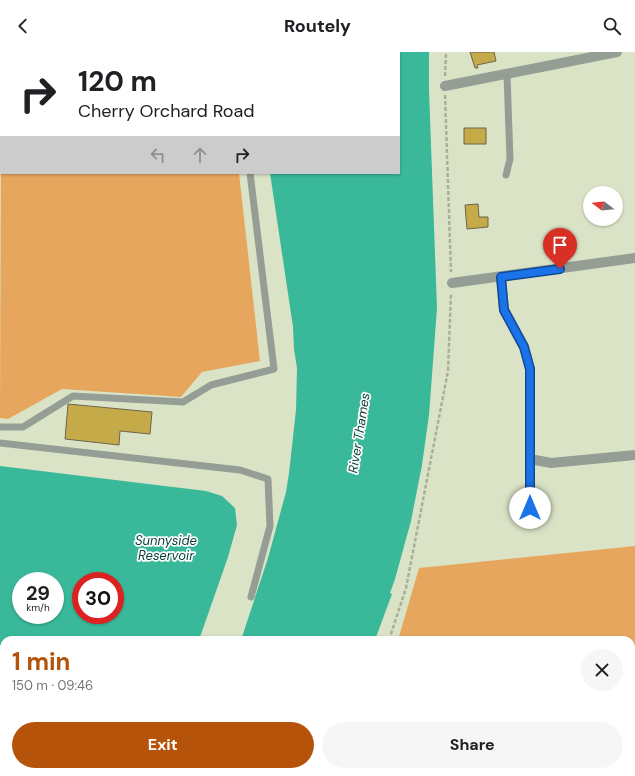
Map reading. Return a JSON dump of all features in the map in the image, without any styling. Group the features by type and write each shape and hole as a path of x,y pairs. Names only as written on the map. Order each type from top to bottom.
{"street":[{"path":"445,86 507,75 617,52"},
{"path":"452,283 635,258"},
{"path":"501,277 504,310 524,347 530,369 530,508"},
{"path":"530,459 550,463 635,455"}],"lane":[{"path":"506,175 510,159 507,75"},
{"path":"0,427 23,427 73,396 183,402 211,385 274,370 250,174"},
{"path":"0,443 240,470 268,479 270,526 251,598"}],"path":[{"path":"390,636 406,588 448,371 452,283 445,86 446,52"}],"shaded area":[{"path":"1,174 239,174 260,361 202,372 181,397 62,389 8,419 0,418"},
{"path":"635,546 635,636 399,636 419,568"}],"water":[{"name":"River Thames","path":"400,52 429,52 437,308 429,415 422,465 411,521 390,593 392,594 376,636 242,636 268,558 286,492 296,410 297,368 293,327 270,174 400,174"},
{"name":"Sunnyside Reservoir","path":"0,466 206,491 222,496 235,508 237,525 228,557 200,636 0,636"}],"building":[{"path":"470,52 494,52 496,61 477,65 478,68 475,68"},
{"path":"464,128 486,128 486,144 464,144"},
{"path":"478,204 479,217 488,217 488,227 467,229 465,205"},
{"path":"68,404 152,412 150,434 120,431 119,445 65,439"}],"route":[{"path":"530,508 530,369 524,347 504,310 501,277 560,269"}]}
